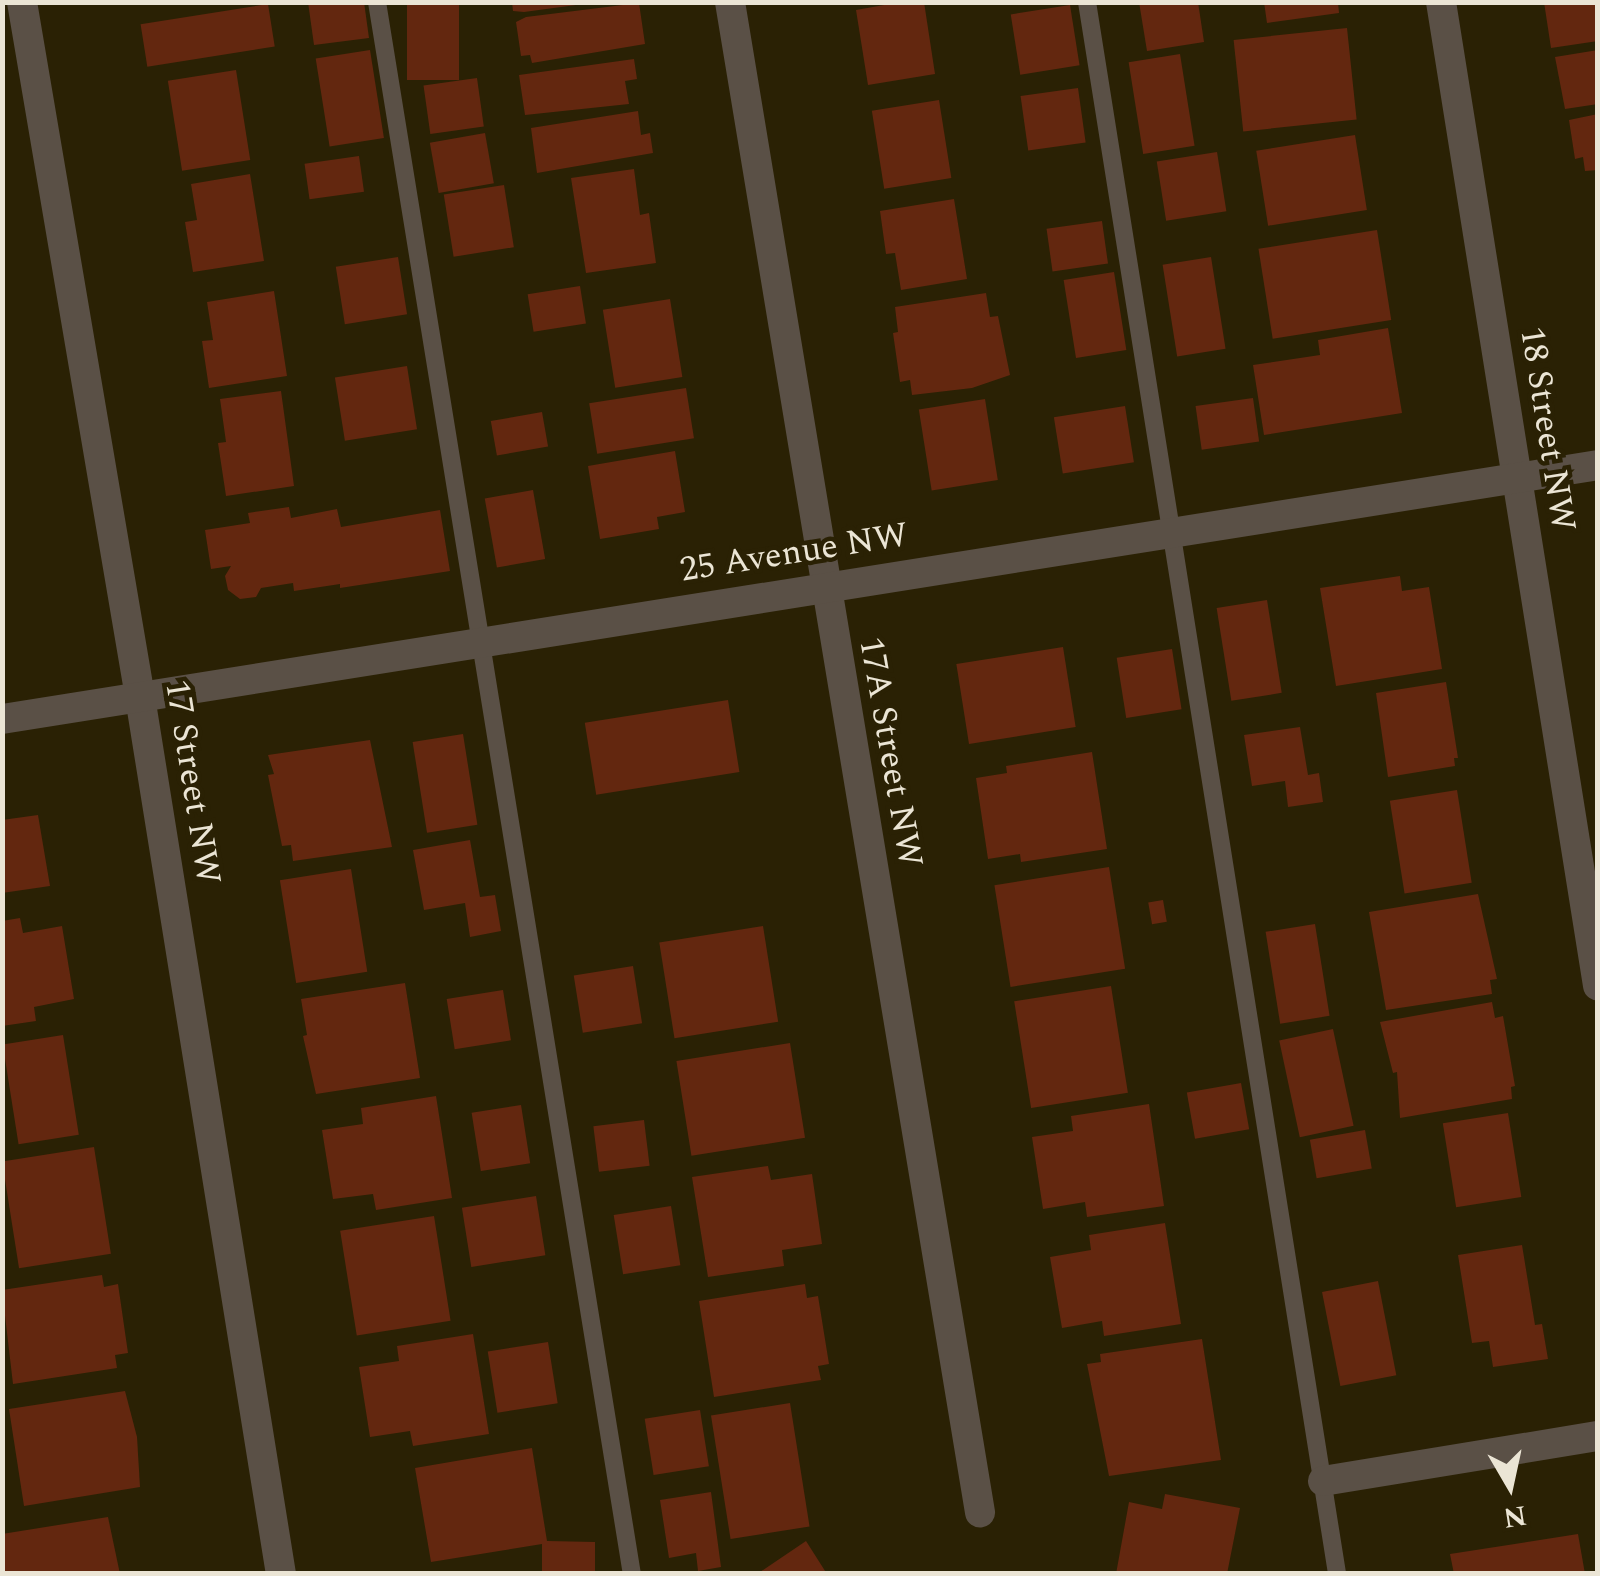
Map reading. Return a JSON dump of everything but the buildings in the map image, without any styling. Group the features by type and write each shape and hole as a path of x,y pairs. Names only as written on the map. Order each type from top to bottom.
{"street":[{"name":"17 Street NW","path":"22,2 140,697 281,1574"},
{"name":"17A Street NW","path":"730,2 980,1512"},
{"name":"18 Street NW","path":"1441,2 1598,986"},
{"name":"25 Avenue NW","path":"2,719 1598,464"},
{"path":"1323,1481 1598,1436"}],"lane":[{"path":"377,2 632,1574"},
{"path":"1087,2 1336,1574"}]}
